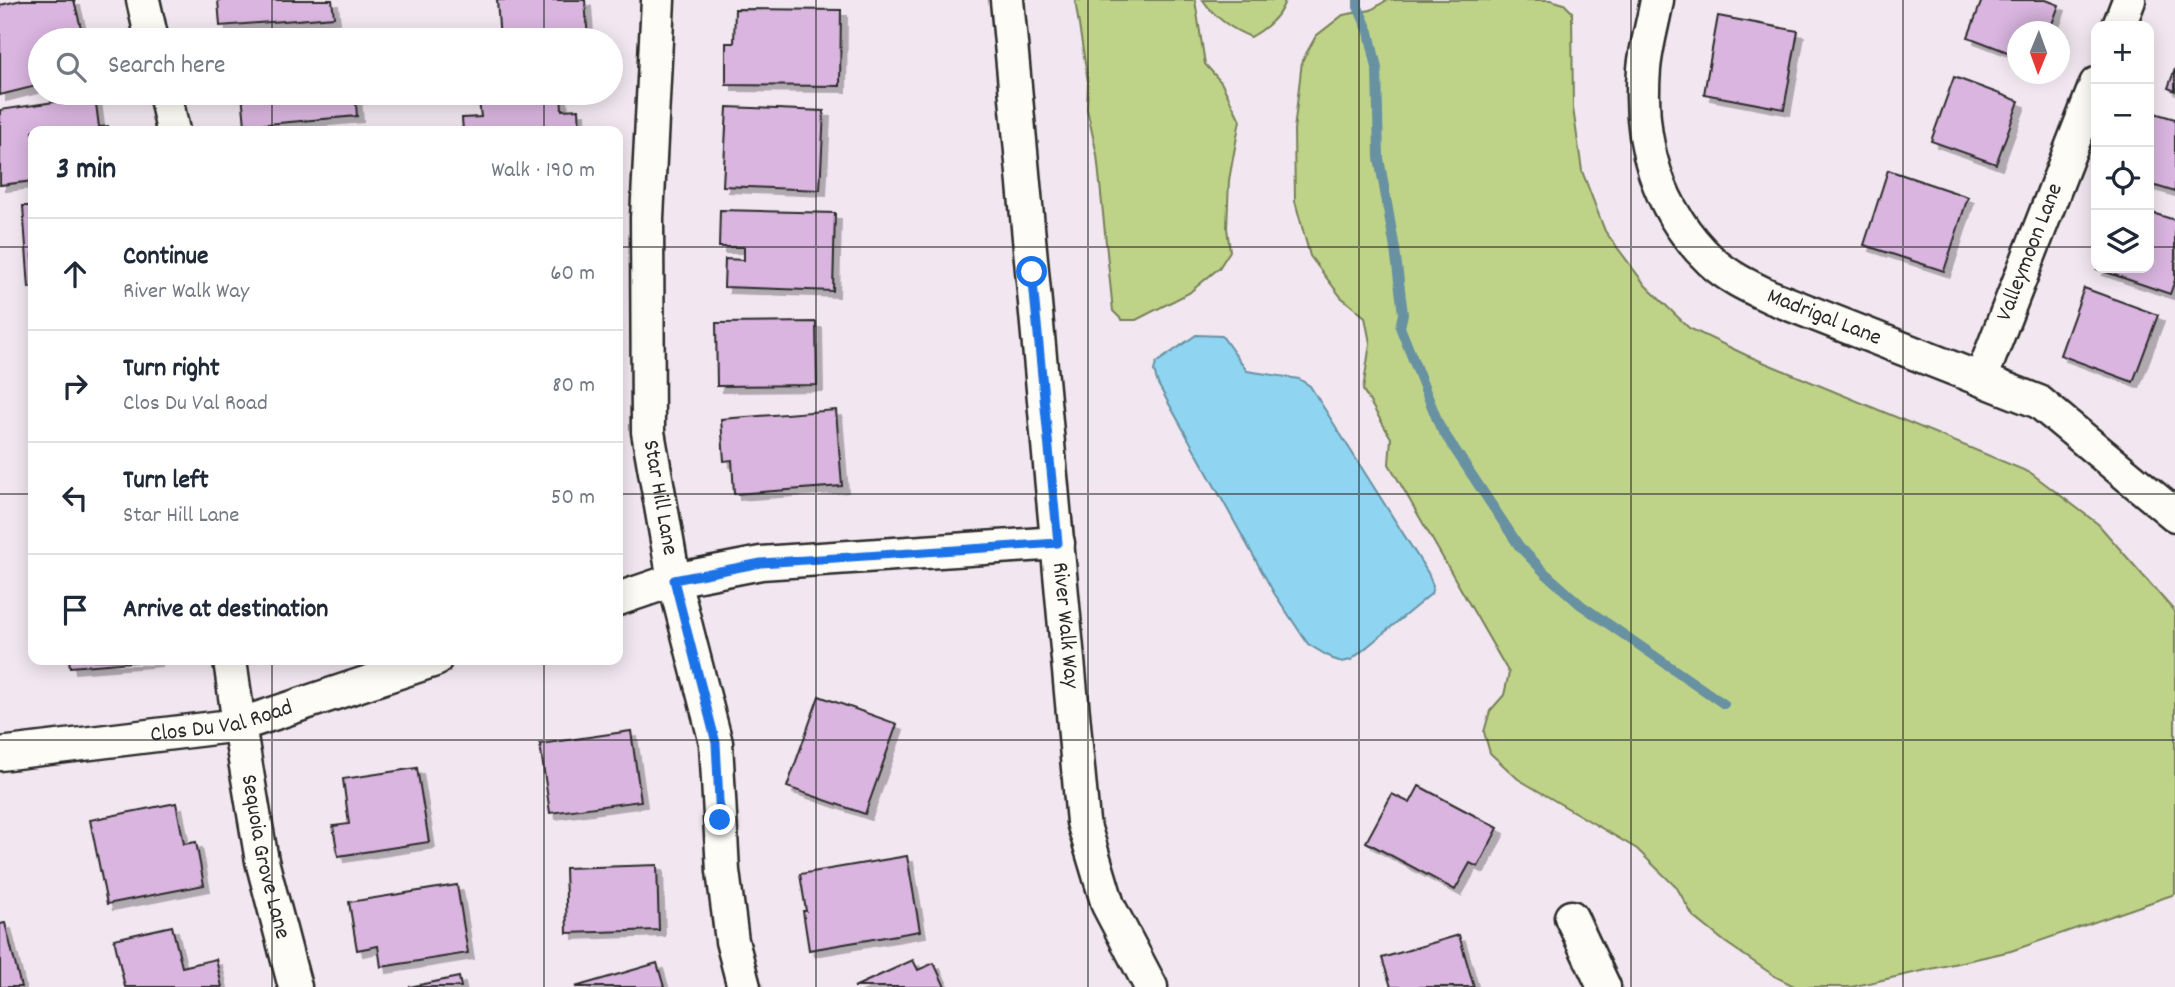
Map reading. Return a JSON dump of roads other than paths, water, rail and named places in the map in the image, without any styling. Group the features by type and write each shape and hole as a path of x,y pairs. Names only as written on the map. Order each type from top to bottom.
{"street":[{"path":"143,0 149,28"},
{"name":"Star Hill Lane","path":"658,0 647,218 648,432 674,580 716,743 723,871 732,941 744,987"},
{"name":"River Walk Way","path":"1007,0 1083,822 1108,905 1152,987"},
{"name":"Madrigal Lane","path":"1657,0 1644,66 1645,137 1655,174 1668,205 1688,236 1712,262 1771,297 2039,402 2175,515"},
{"path":"2121,21 2129,0"},
{"name":"Valleymoon Lane","path":"1981,379 2091,98"},
{"path":"168,105 172,126"},
{"path":"623,597 674,580 761,563 1058,543"},
{"path":"231,665 239,725"},
{"name":"Clos Du Val Road","path":"0,754 239,725 420,665"},
{"name":"Sequoia Grove Lane","path":"239,725 262,862 295,987"},
{"path":"1570,917 1604,987"}],"water":[{"path":"1196,335 1222,336 1247,371 1299,379 1310,386 1428,573 1433,586 1431,594 1351,660 1342,662 1333,659 1308,644 1274,593 1158,384 1154,371 1156,363"}],"waterway":[{"path":"1358,0 1377,68 1379,158 1395,249 1403,314 1400,327 1440,427 1519,546 1546,574 1581,605 1724,704"}]}
